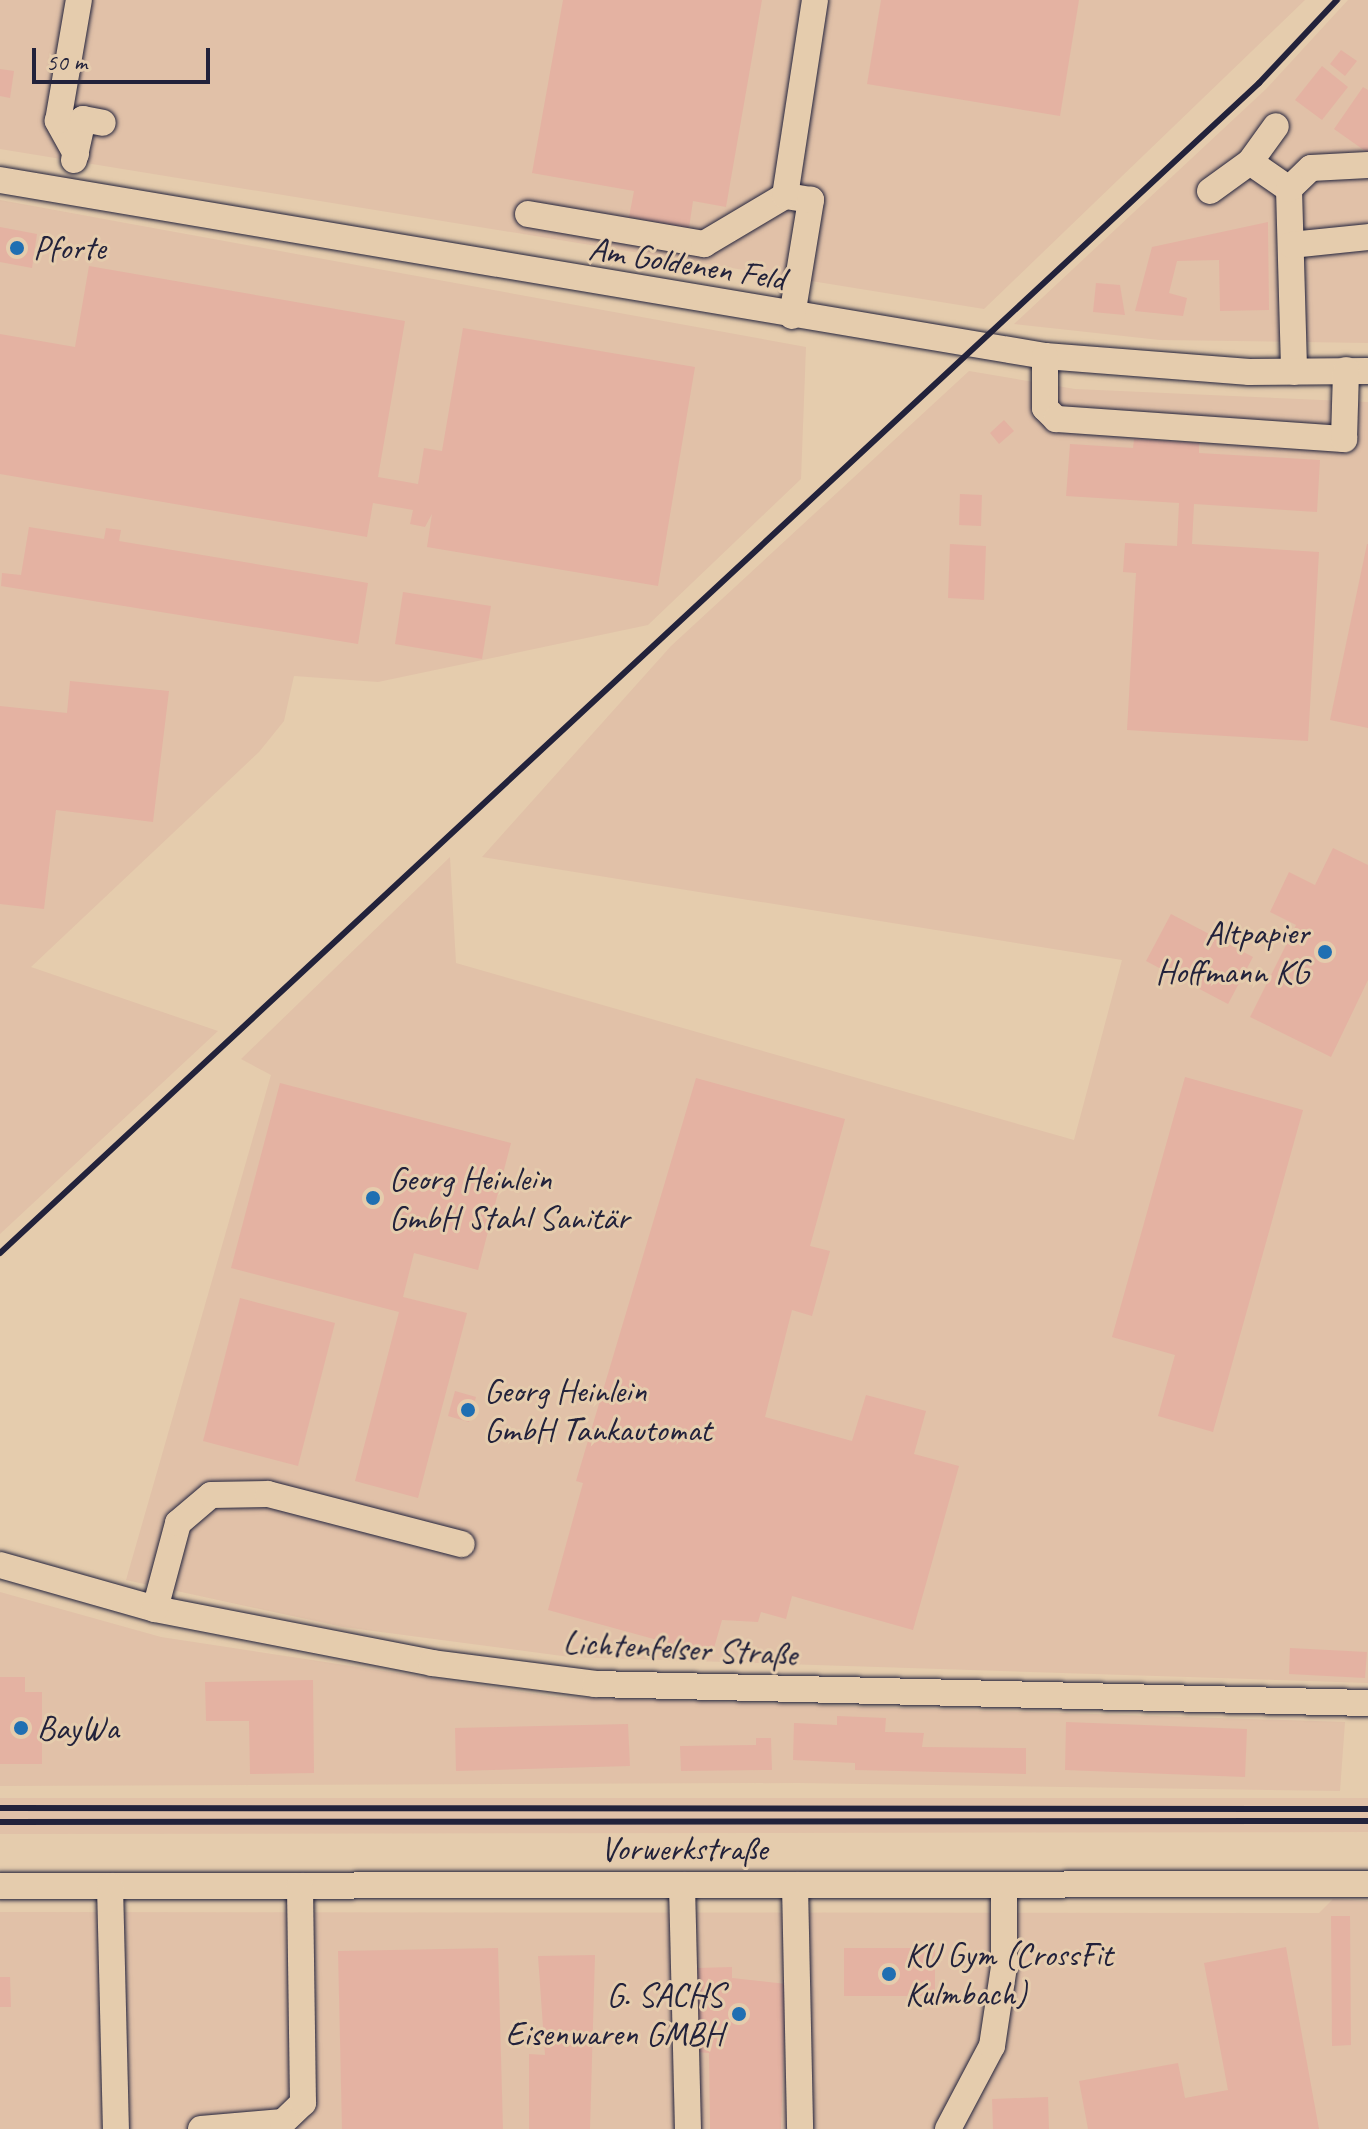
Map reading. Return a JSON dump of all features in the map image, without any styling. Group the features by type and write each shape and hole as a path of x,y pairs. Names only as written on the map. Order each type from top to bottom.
{"street":[{"path":"76,154 58,121 79,0"},
{"path":"785,196 815,0"},
{"path":"68,191 83,119 103,123"},
{"path":"1210,191 1250,162 1276,126"},
{"path":"1250,162 1289,189"},
{"path":"1294,372 1289,189 1311,168 1368,165"},
{"name":"Am Goldenen Feld","path":"0,180 792,316 1045,356 1294,372 1357,371"},
{"path":"528,214 704,244 785,196 811,200 792,316"},
{"path":"1291,245 1368,237"},
{"path":"1045,356 1045,408 1056,419 1344,439 1357,371"},
{"path":"155,1609 178,1523 211,1495 268,1494 462,1544"},
{"name":"Lichtenfelser Straße","path":"0,1565 155,1609 432,1663 595,1684 1368,1703"},
{"name":"Vorwerkstraße","path":"0,1886 1368,1884"},
{"path":"682,1885 688,2129"},
{"path":"795,1885 800,2129"},
{"path":"948,2129 992,2046 1004,1967 1004,1885"},
{"path":"110,1886 116,2129"},
{"path":"201,2129 283,2122 303,2103 300,1886"}],"shaded area":[{"path":"0,0 1305,0 984,309 0,149"},
{"path":"1348,0 1368,0 1368,343 1160,340 1014,324 1266,89"},
{"path":"0,200 806,347 801,479 648,625 378,682 294,676 284,721 259,752 31,967 218,1031 0,1234"},
{"path":"969,371 1075,389 1368,402 1368,1683 570,1657 343,1627 126,1580 271,1075 241,1059 450,857 456,963 1074,1140 1122,960 482,857 671,646"},
{"path":"0,1592 161,1637 556,1697 1345,1722 1340,1791 797,1783 0,1786"},
{"path":"0,1798 1368,1798 1368,1832 0,1834"},
{"path":"1333,1899 1368,1901 1368,2129 0,2129 0,1912 1319,1913"}],"building":[{"path":"563,0 762,0 726,207 693,201 689,228 629,217 634,191 532,173"},
{"path":"881,0 1079,0 1060,116 867,84"},
{"path":"1341,50 1357,61 1345,76 1330,64"},
{"path":"1322,66 1348,87 1322,120 1295,100"},
{"path":"0,69 14,71 10,98 0,96"},
{"path":"1363,87 1368,90 1368,153 1334,129"},
{"path":"1268,222 1269,310 1220,311 1219,260 1177,261 1169,293 1187,298 1183,316 1135,311 1152,247"},
{"name":"Pforte","path":"0,227 37,234 32,268 0,262"},
{"path":"89,266 405,321 378,477 418,484 424,448 442,451 463,328 695,367 658,586 427,547 432,514 425,527 410,524 413,510 373,503 367,537 0,474 0,334 75,347"},
{"path":"1096,283 1120,285 1125,315 1093,312"},
{"path":"1004,420 1014,431 999,444 990,433"},
{"path":"1134,439 1199,443 1199,453 1320,460 1317,512 1194,504 1192,544 1319,552 1308,741 1127,730 1136,573 1123,572 1125,543 1177,546 1179,503 1066,496 1070,444 1133,448"},
{"path":"960,494 982,495 981,526 959,525"},
{"path":"29,527 104,539 106,528 121,530 119,541 368,583 358,644 1,586 2,573 21,575"},
{"path":"950,544 986,546 984,600 948,598"},
{"path":"1368,544 1368,728 1330,720"},
{"path":"403,592 491,606 482,659 395,644"},
{"path":"70,681 169,691 153,822 56,810 44,909 0,904 0,706 67,713"},
{"name":"Altpapier Hoffmann KG","path":"1333,848 1368,865 1368,980 1331,1057 1250,1017 1296,925 1270,912 1289,872 1315,885"},
{"path":"1171,914 1253,957 1228,1004 1146,961"},
{"path":"1185,1077 1303,1110 1213,1432 1158,1416 1175,1355 1112,1337"},
{"path":"696,1078 845,1119 810,1246 830,1251 812,1316 792,1310 765,1417 852,1441 866,1395 926,1411 914,1454 959,1466 913,1630 792,1596 786,1619 761,1612 758,1622 722,1620 712,1655 548,1610 583,1483 576,1481"},
{"name":"Georg Heinlein GmbH Stahl Sanitär","path":"280,1083 511,1143 478,1270 414,1253 403,1297 467,1313 418,1498 355,1481 399,1312 231,1268"},
{"path":"240,1298 335,1323 298,1466 203,1441"},
{"path":"455,1391 476,1397 469,1422 448,1416"},
{"path":"1290,1648 1367,1652 1365,1678 1289,1674"},
{"name":"BayWa","path":"0,1677 25,1677 25,1692 42,1692 42,1764 0,1764"},
{"path":"313,1680 314,1773 250,1774 249,1721 206,1721 205,1682"},
{"path":"837,1716 886,1718 885,1732 924,1733 922,1747 1026,1748 1026,1774 855,1770 855,1763 793,1760 794,1723 837,1725"},
{"path":"1066,1722 1247,1729 1245,1777 1065,1770"},
{"path":"628,1724 630,1766 456,1771 455,1728"},
{"path":"756,1738 771,1738 772,1770 681,1771 680,1746 756,1745"},
{"path":"1331,1916 1350,1916 1351,2045 1332,2046"},
{"path":"1286,1947 1319,2129 1088,2129 1079,2081 1178,2063 1185,2098 1228,2090 1204,1963"},
{"path":"498,1948 503,2129 342,2129 338,1951"},
{"path":"844,1948 935,1948 935,1996 844,1996"},
{"path":"595,1955 590,2129 529,2129 529,2054 545,2055 538,1956"},
{"path":"732,1967 732,1978 786,1984 781,2129 710,2129 709,2053 697,2052 697,1968"},
{"path":"0,1977 10,1977 11,2007 0,2007"},
{"path":"1048,2097 1049,2129 993,2129 992,2099"}],"railway":[{"path":"0,1253 1259,83 1337,0"},
{"path":"0,1808 1368,1809"},
{"path":"0,1822 1368,1821"}],"place":[{"name":"Pforte","path":"17,248"},
{"name":"Altpapier Hoffmann KG","path":"1325,952"},
{"name":"Georg Heinlein GmbH Stahl Sanitär","path":"373,1198"},
{"name":"Georg Heinlein GmbH Tankautomat","path":"468,1410"},
{"name":"BayWa","path":"21,1728"},
{"name":"KU Gym (CrossFit Kulmbach)","path":"889,1974"},
{"name":"G. SACHS Eisenwaren GMBH","path":"739,2014"}]}
